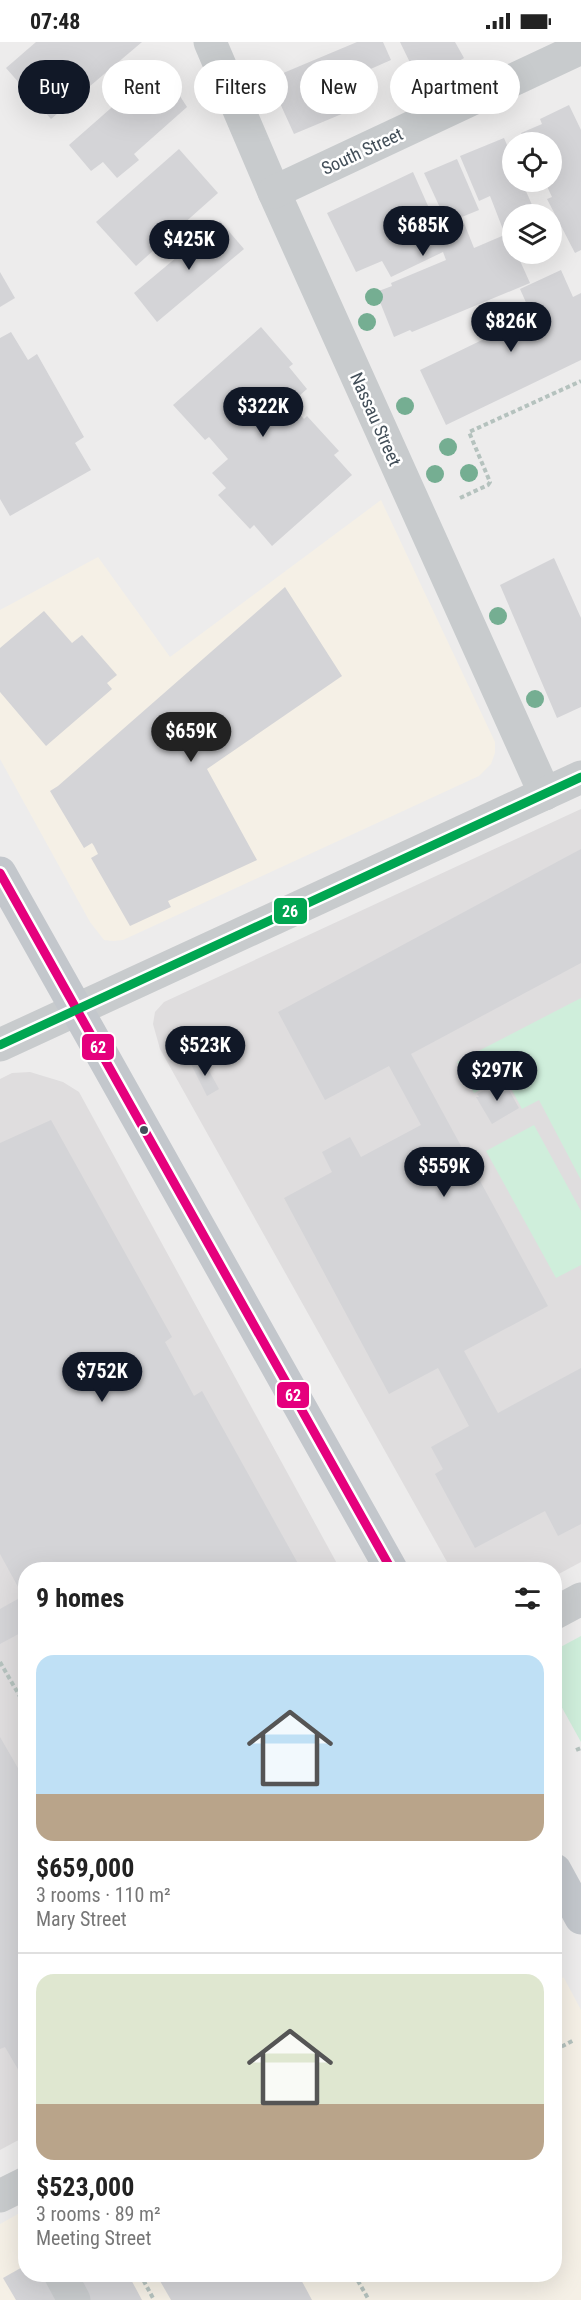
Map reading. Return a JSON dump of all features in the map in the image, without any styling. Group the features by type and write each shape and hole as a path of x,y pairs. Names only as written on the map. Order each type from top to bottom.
{"main road":[{"path":"0,873 388,1562"},
{"path":"562,1885 572,1907"}],"street":[{"name":"Nassau Street","path":"210,42 274,192 545,794"},
{"name":"South Street","path":"274,192 581,48"},
{"path":"0,1045 581,777"},
{"path":"562,1609 581,1599"},
{"path":"64,2282 74,2300"}],"path":[{"path":"454,500 490,482 469,432 581,381"},
{"path":"0,1662 18,1693"},
{"path":"562,2046 574,2040"},
{"path":"144,2282 154,2300"},
{"path":"359,2282 369,2300"}],"shaded area":[{"path":"381,500 495,742 495,753 491,764 479,776 123,940 104,940 90,922 0,759 0,610 98,557 170,657"},
{"path":"581,809 581,1562 562,1572 562,1562 447,1562 160,1049 153,1024 155,1012 164,1002"},
{"path":"30,1072 63,1082 79,1092 336,1562 18,1562 18,2140 0,2150 0,1079 12,1073"},
{"path":"562,1978 581,2010 581,2300 0,2300 0,2224 18,2214 18,2282 562,2282"}],"green space":[{"path":"581,998 581,1180 539,1100 522,1109 505,1077 474,1093 457,1062"},
{"path":"534,1125 581,1211 581,1265 556,1278 486,1151"},
{"path":"581,1636 581,1742 562,1708 562,1646"}],"building":[{"path":"36,42 142,42 121,60 102,60 102,76 90,86 90,60 18,60 18,82 6,68"},
{"path":"357,42 383,42 391,60 378,66 378,60 314,60"},
{"path":"400,42 455,42 464,58 461,60 409,60"},
{"path":"300,66 300,114 342,114 294,134 285,114 288,114 288,71"},
{"path":"182,99 187,107 182,111"},
{"path":"569,105 581,130 581,250 575,253 562,228 562,204 550,204 547,199 552,197 550,192 562,192 562,132 523,132 542,124 540,119"},
{"path":"47,114 57,114 51,119"},
{"path":"104,114 179,114 134,154 139,160 117,178 103,162 91,171 69,145"},
{"path":"502,139 502,192 526,192 532,204 502,204 502,227 490,196 479,201 460,156"},
{"path":"179,149 218,193 136,266 96,222"},
{"path":"457,159 479,210 447,223 424,173"},
{"path":"413,172 440,233 464,223 474,248 502,236 502,264 521,264 530,283 412,332 410,330 394,337 376,292 392,286 391,283 446,260 443,252 391,277 382,261 356,272 327,213"},
{"path":"220,221 244,249 157,322 134,293"},
{"path":"561,270 573,297 581,293 581,360 446,425 420,370 532,316 520,289"},
{"path":"0,272 15,298 0,307"},
{"path":"261,327 293,364 289,367 307,389 290,404 304,419 307,416 339,451 334,455 352,475 272,546 254,525 250,529 218,495 226,488 212,473 228,459 209,437 205,440 173,405"},
{"path":"11,332 28,360 37,354 84,437 75,443 91,470 10,516 0,499 0,338"},
{"path":"554,558 581,618 581,707 557,718 500,585"},
{"path":"285,587 342,676 207,769 257,860 168,901 171,907 130,926 91,858 98,854 94,846 92,843 84,848 50,791"},
{"path":"44,611 72,643 82,635 117,675 107,683 112,689 46,746 0,692 0,648"},
{"path":"581,849 581,963 411,1054 548,1306 464,1351 498,1413 581,1368 581,1524 558,1536 545,1511 475,1548 435,1474 443,1469 431,1447 469,1426 438,1368 389,1394 284,1198 332,1172 322,1152 350,1137 361,1157 421,1125 389,1066 325,1100 278,1012"},
{"path":"202,1058 219,1089 207,1096 191,1064"},
{"path":"500,1082 505,1083 519,1108 492,1124 476,1097 479,1097 477,1094"},
{"path":"51,1120 172,1337 165,1342 194,1396 202,1391 297,1562 18,1562 18,1587 0,1554 0,1143"},
{"path":"18,1599 18,1634 0,1644 0,1609"},
{"path":"0,1737 18,1768 18,2069 5,2047 0,2049"},
{"path":"18,2270 18,2282 132,2282 142,2300 16,2300 3,2278"},
{"path":"161,2282 302,2282 312,2300 171,2300"}],"transit line":[{"name":"26","path":"0,1045 581,777"},
{"name":"62","path":"0,873 387,1562"}]}
